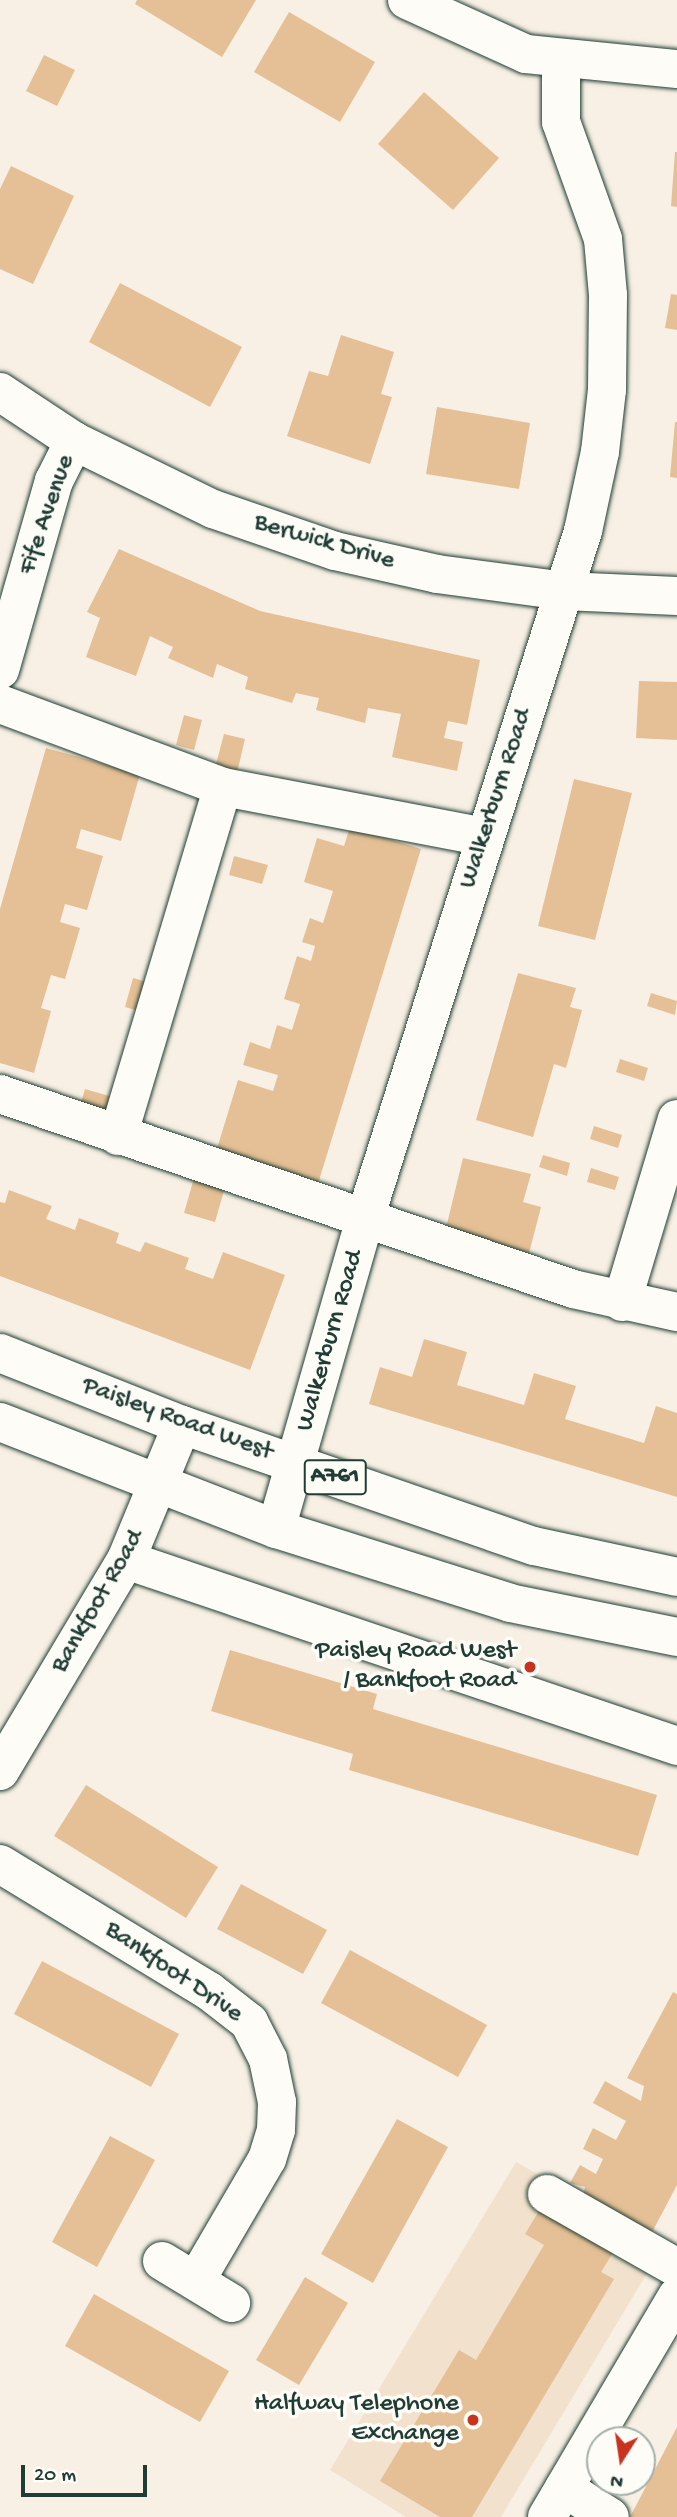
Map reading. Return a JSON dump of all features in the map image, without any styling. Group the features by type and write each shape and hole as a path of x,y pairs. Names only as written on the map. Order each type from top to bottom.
{"street":[{"path":"407,0 488,40 526,54 561,60 677,69"},
{"name":"Walkerburn Road","path":"276,1529 366,1215 564,591 600,452 607,390 608,295 603,239 561,122 557,88 561,60"},
{"name":"Berwick Drive","path":"0,393 74,441 213,509 335,551 437,574 564,591 677,596"},
{"name":"Fife Avenue","path":"0,670 5,630 54,481 74,441"},
{"path":"0,704 223,788 484,837"},
{"path":"118,1136 223,788"},
{"path":"0,1094 118,1136 366,1215 573,1289 622,1302 677,1312"},
{"path":"622,1302 677,1119"},
{"name":"Paisley Road West","path":"0,1353 182,1425 534,1546 677,1577"},
{"name":"A761","path":"0,1422 276,1529 510,1603 677,1637"},
{"name":"Bankfoot Road","path":"0,1771 126,1560 160,1484 182,1425"},
{"path":"126,1560 677,1746"},
{"name":"Bankfoot Drive","path":"0,1864 209,1991 249,2022 268,2059 277,2102 267,2159 197,2279"},
{"path":"547,2194 677,2267"},
{"path":"162,2261 197,2279 231,2303"},
{"path":"610,2517 555,2502 677,2296"}],"shaded area":[{"path":"516,2162 664,2245 501,2517 406,2517 330,2470"}],"building":[{"path":"137,0 256,0 222,57 135,4"},
{"path":"289,12 375,62 340,122 254,72"},
{"path":"44,55 75,70 57,106 26,91"},
{"path":"424,92 499,158 453,210 378,144"},
{"path":"677,152 677,207 671,206"},
{"path":"11,166 74,196 33,284 0,269 0,189"},
{"path":"120,283 242,347 210,407 89,342"},
{"path":"671,294 677,295 677,330 665,328"},
{"path":"341,335 394,352 381,394 392,397 370,464 287,436 309,371 328,376"},
{"path":"437,407 530,423 519,489 426,474"},
{"path":"677,422 677,478 670,477"},
{"path":"119,549 260,611 480,660 467,725 448,721 444,738 463,742 457,771 392,757 401,714 368,708 365,723 316,710 319,698 296,693 292,703 245,689 248,677 217,664 213,678 168,658 173,647 150,636 136,676 86,657 100,618 87,612"},
{"path":"639,681 677,682 677,740 636,738"},
{"path":"184,715 202,720 194,750 176,745"},
{"path":"224,734 245,739 237,773 215,768"},
{"path":"46,748 140,774 121,841 81,829 76,848 103,856 87,910 65,904 60,922 80,928 65,979 51,975 41,1008 51,1011 34,1073 0,1063 0,909"},
{"path":"574,779 632,793 595,940 538,926"},
{"path":"350,827 421,849 317,1187 215,1155 238,1080 273,1091 278,1075 243,1065 250,1042 270,1049 277,1025 292,1030 300,1004 284,999 297,956 311,961 315,946 302,942 310,918 323,923 333,891 304,882 317,838 344,846"},
{"path":"234,856 268,865 262,884 229,875"},
{"path":"518,973 576,988 570,1007 582,1010 566,1068 554,1064 533,1137 476,1120"},
{"path":"133,978 154,984 146,1013 125,1007"},
{"path":"651,993 677,1001 675,1015 647,1006"},
{"path":"620,1059 648,1068 644,1081 616,1072"},
{"path":"85,1089 123,1100 116,1124 78,1113"},
{"path":"594,1126 622,1135 618,1148 590,1139"},
{"path":"543,1155 570,1163 567,1176 539,1167"},
{"path":"463,1158 531,1174 523,1202 541,1207 529,1253 445,1232"},
{"path":"591,1168 619,1177 615,1190 587,1182"},
{"path":"194,1178 225,1187 215,1222 184,1213"},
{"path":"9,1190 52,1206 46,1219 75,1230 79,1218 119,1233 116,1243 140,1252 145,1242 189,1258 185,1269 213,1279 223,1252 285,1275 250,1370 0,1276 0,1202 5,1203"},
{"path":"424,1339 467,1352 457,1385 524,1405 534,1373 576,1386 565,1419 644,1443 656,1406 677,1413 677,1497 369,1404 380,1367 412,1377"},
{"path":"230,1650 377,1694 373,1709 657,1795 638,1856 349,1770 353,1754 211,1711"},
{"path":"86,1785 218,1867 186,1918 54,1836"},
{"path":"241,1884 327,1930 303,1974 217,1929"},
{"path":"350,1950 487,2025 458,2077 321,2003"},
{"path":"42,1961 179,2034 151,2087 14,2014"},
{"path":"673,1992 677,1994 677,2185 649,2238 582,2202 585,2187 570,2183 580,2165 596,2174 603,2159 583,2149 593,2128 616,2140 626,2121 593,2103 605,2081 641,2101 644,2086 627,2078"},
{"path":"397,2119 448,2147 373,2283 321,2254"},
{"path":"110,2136 155,2160 97,2267 52,2242"},
{"name":"Halfway Telephone Exchange","path":"543,2204 616,2248 601,2272 614,2279 472,2517 440,2517 380,2481 459,2350 476,2360 544,2245 525,2234"},
{"path":"305,2277 348,2303 299,2385 256,2360"},
{"path":"94,2294 229,2371 200,2422 65,2346"},
{"path":"677,2427 677,2517 630,2517 641,2496 656,2496 656,2467"}],"place":[{"name":"Paisley Road West / Bankfoot Road","path":"530,1667"},
{"name":"Halfway Telephone Exchange","path":"473,2420"}]}
